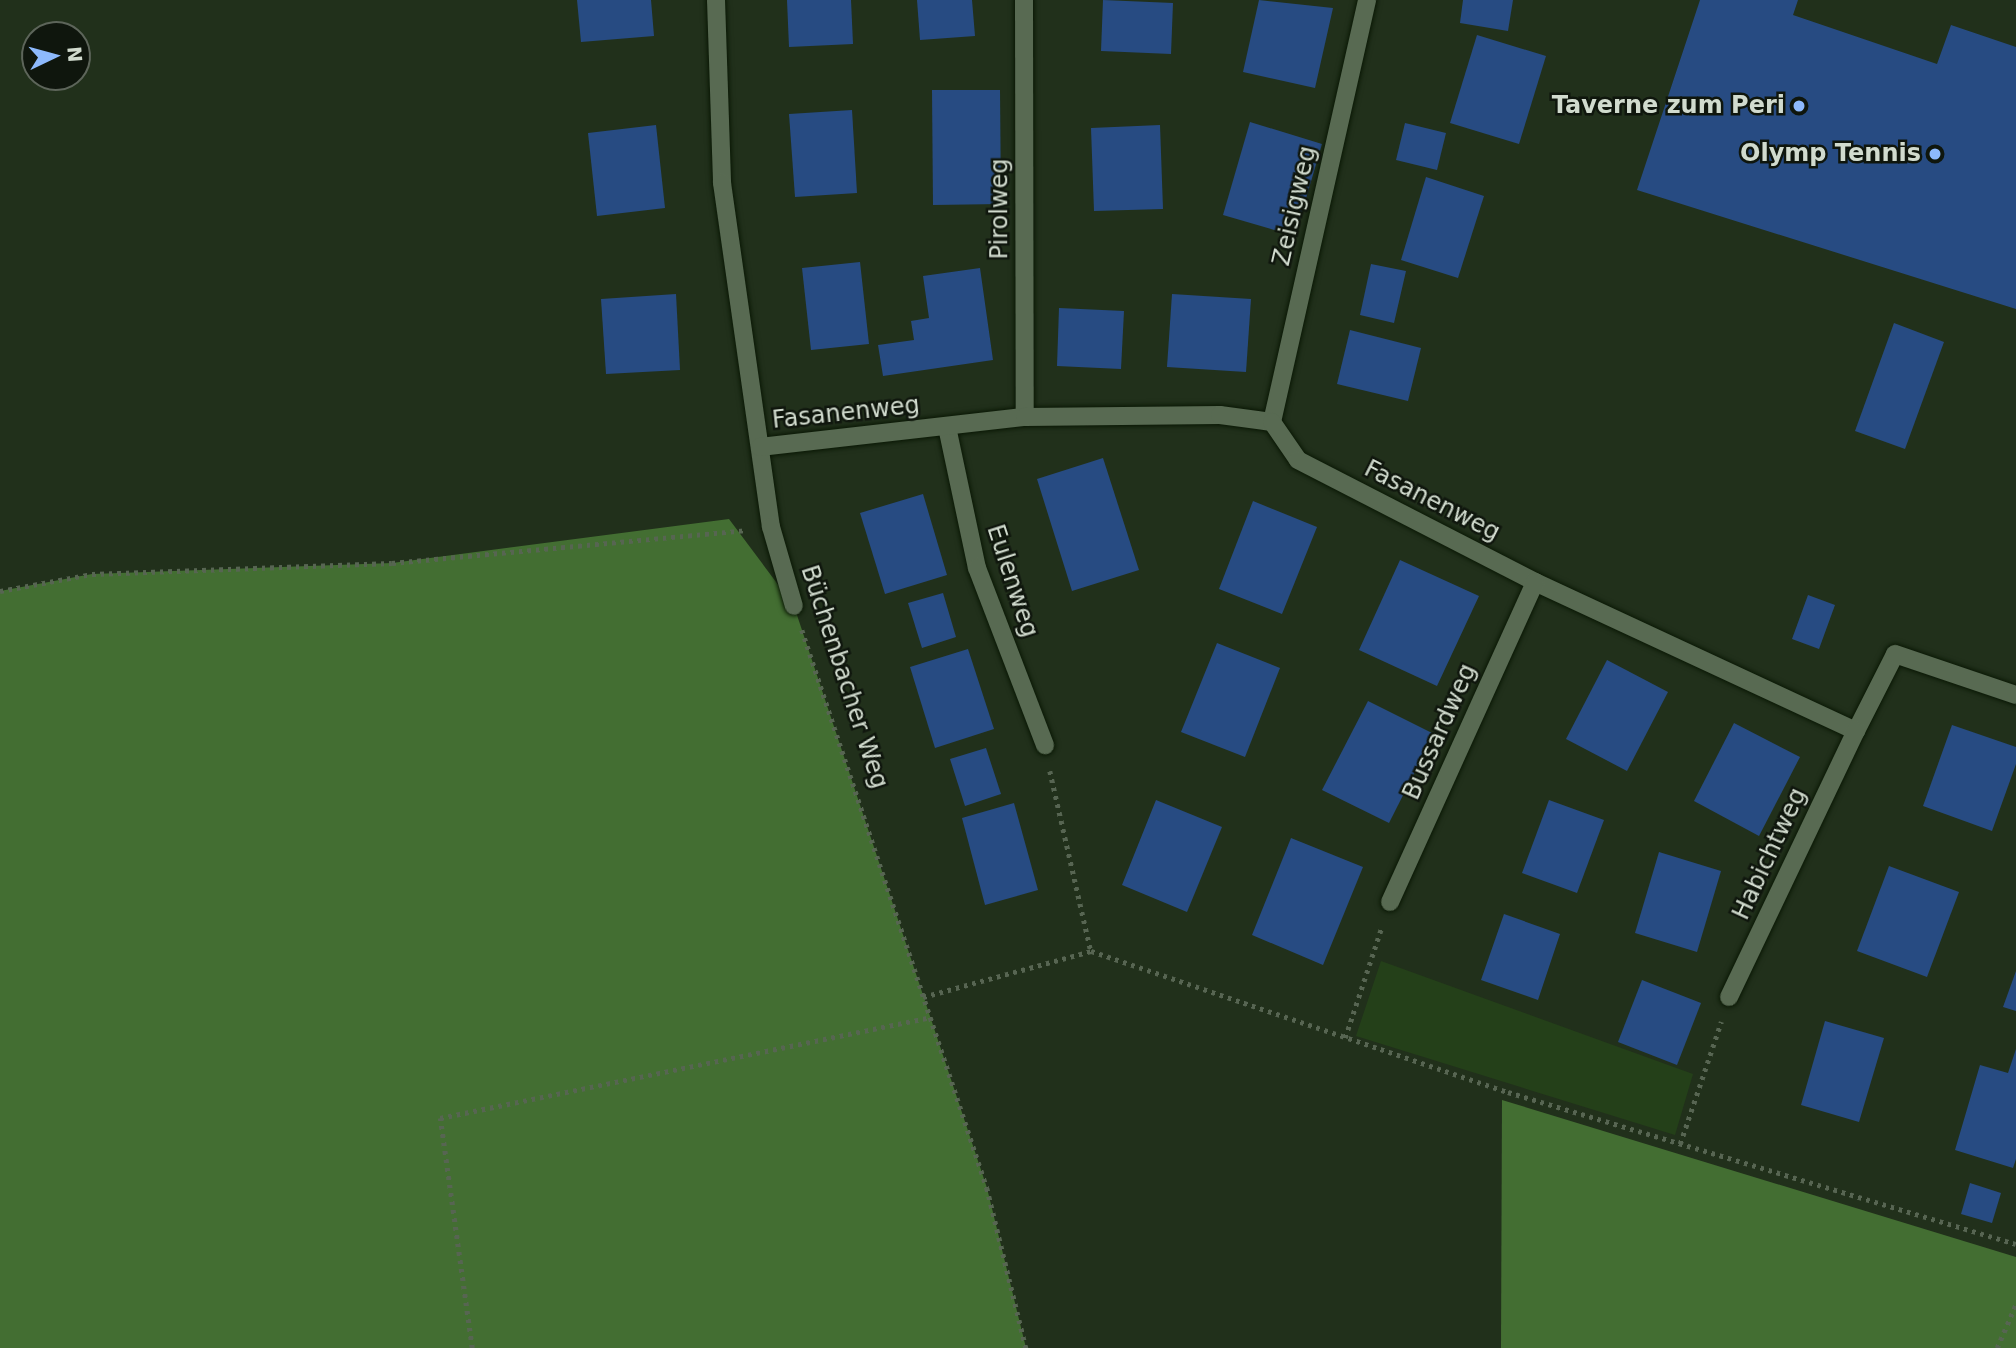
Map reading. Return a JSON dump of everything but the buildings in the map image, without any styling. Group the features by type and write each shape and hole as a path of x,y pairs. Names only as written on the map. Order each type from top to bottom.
{"street":[{"name":"Büchenbacher Weg","path":"716,0 722,183 771,527 794,606"},
{"name":"Pirolweg","path":"1024,0 1025,417"},
{"name":"Zeisigweg","path":"1272,422 1367,0"},
{"name":"Fasanenweg","path":"760,447 1025,417 1220,415 1272,422 1298,460 1535,582 1856,731"},
{"name":"Eulenweg","path":"947,426 977,568 1045,745"},
{"name":"Bussardweg","path":"1390,902 1535,582"},
{"path":"1856,731 1895,653 2016,695"},
{"name":"Habichtweg","path":"1729,998 1856,731"}],"path":[{"path":"0,591 92,575 392,563 771,527"},
{"name":"Büchenbacher Weg","path":"794,606 987,1188 1026,1348"},
{"path":"1045,745 1091,951"},
{"path":"1345,1038 1390,902"},
{"path":"923,997 1091,951 1345,1038 1681,1144 2016,1244"},
{"path":"1681,1144 1729,998"},
{"path":"472,1348 440,1118 929,1018"},
{"path":"1997,1348 2016,1304"}],"green space":[{"path":"729,519 794,606 987,1188 1026,1348 0,1348 0,591 92,574 392,563"},
{"path":"1381,961 1693,1074 1675,1135 1356,1036"},
{"path":"1502,1100 2016,1257 2016,1348 1501,1348"}],"place":[{"name":"Taverne zum Peri","path":"1799,106"},
{"name":"Olymp Tennis","path":"1935,154"}]}
